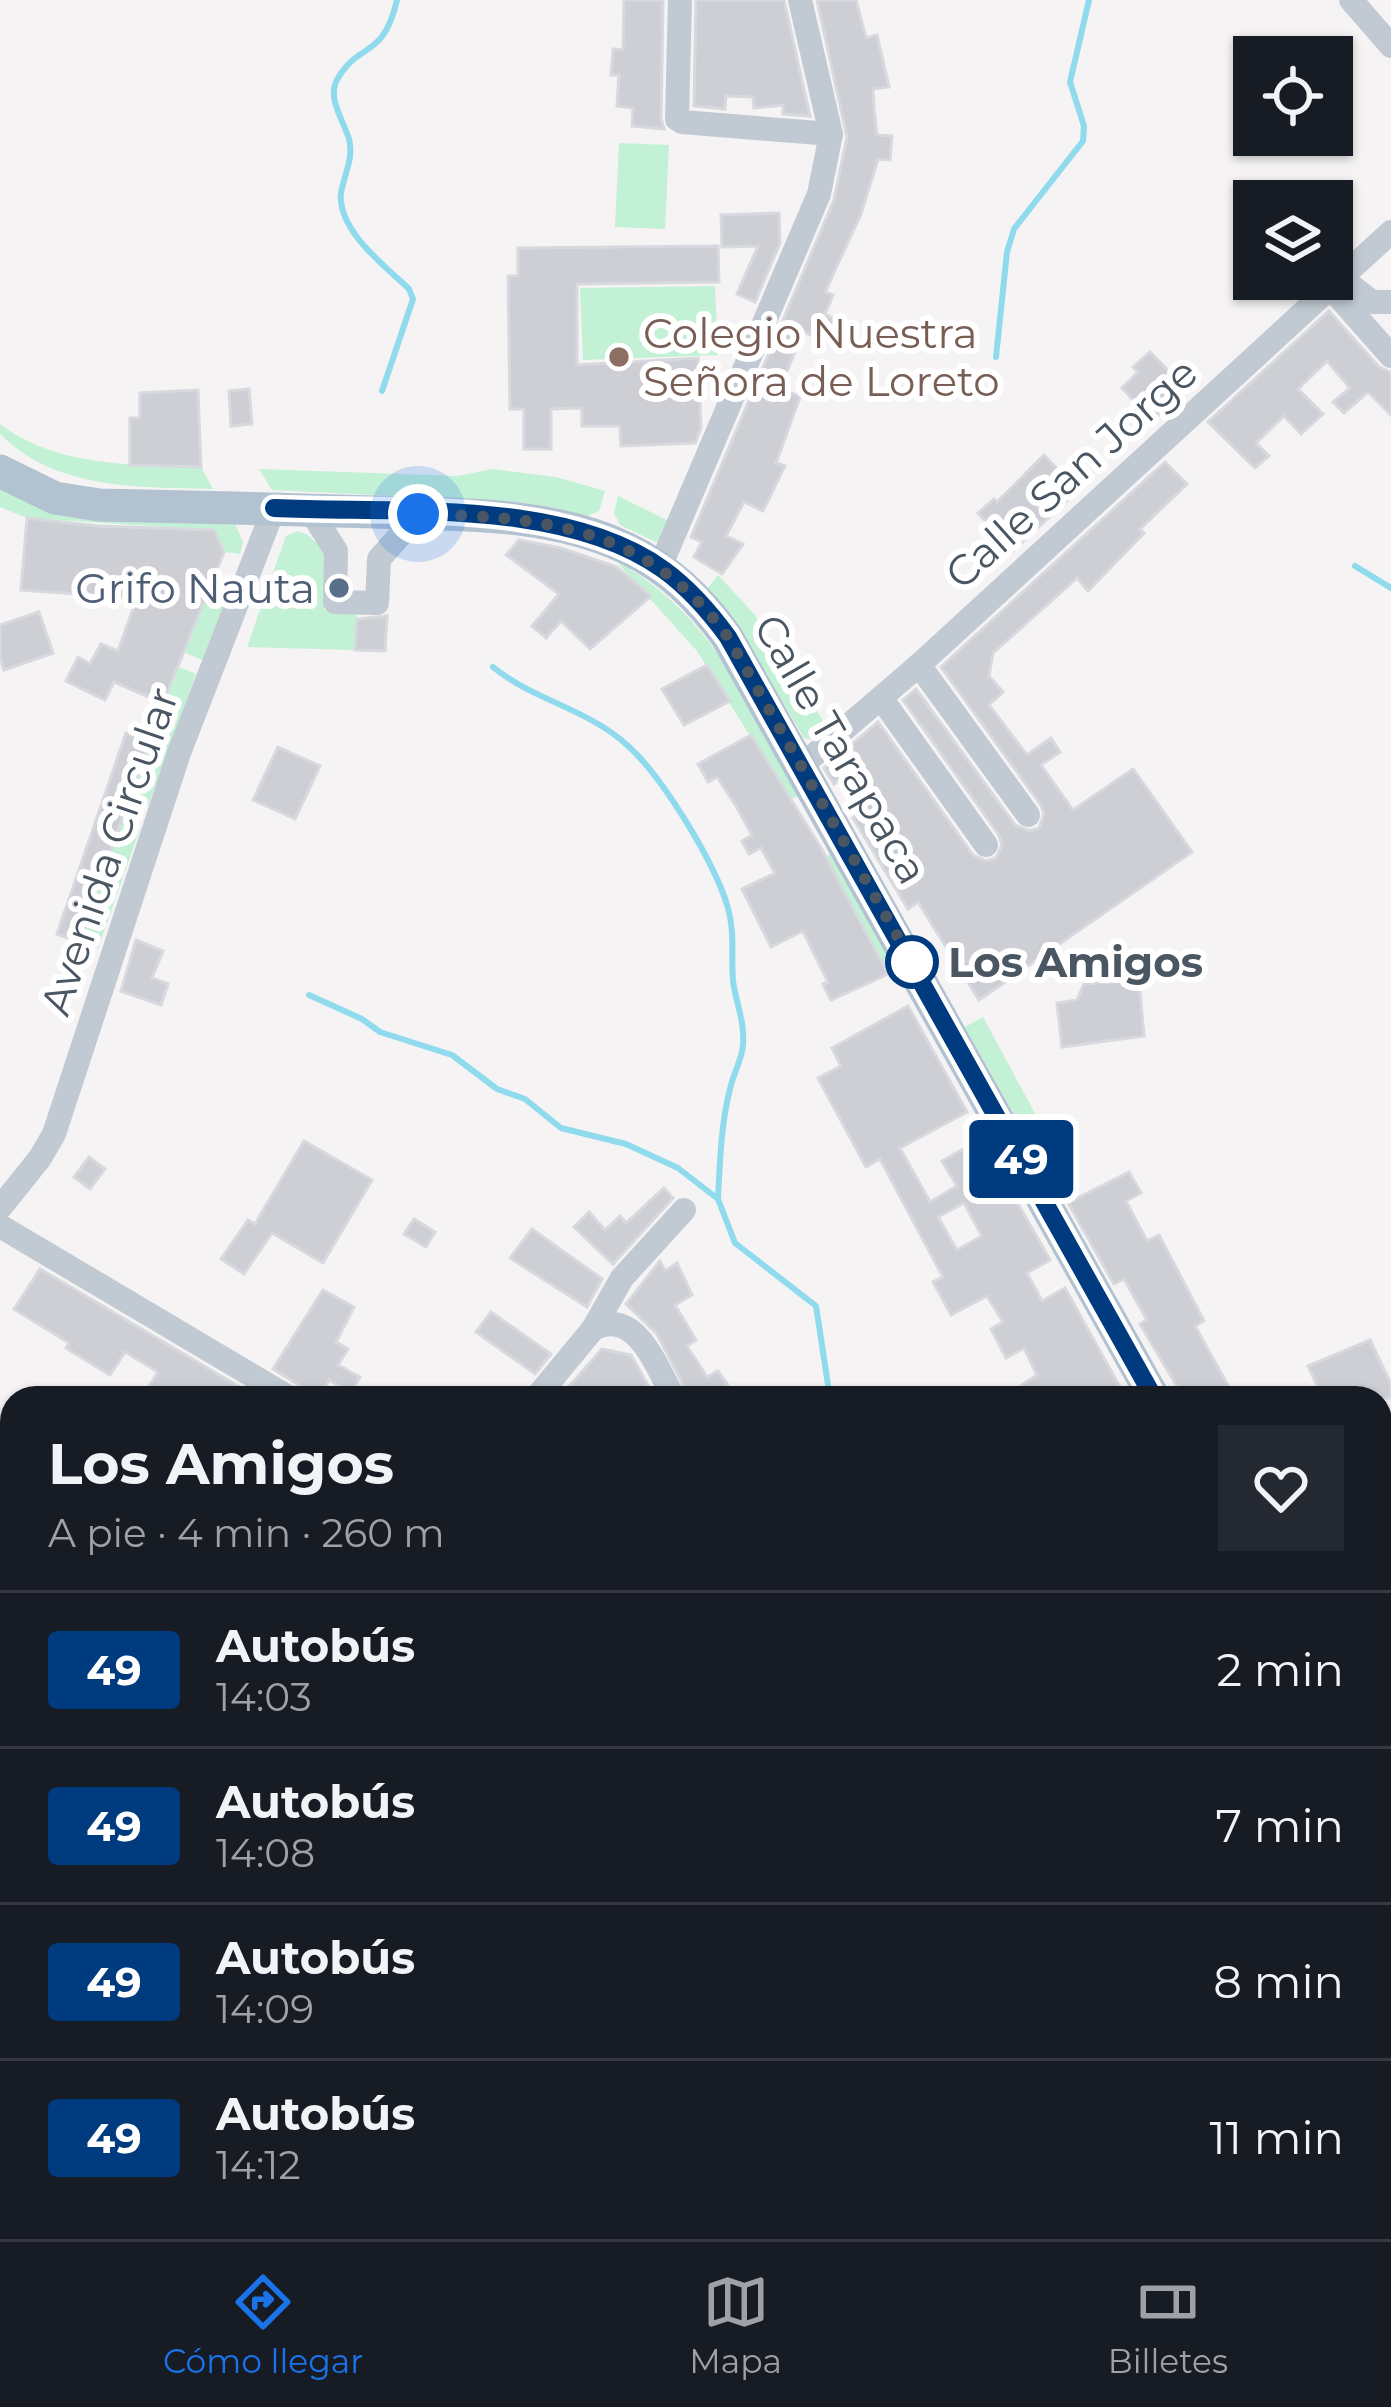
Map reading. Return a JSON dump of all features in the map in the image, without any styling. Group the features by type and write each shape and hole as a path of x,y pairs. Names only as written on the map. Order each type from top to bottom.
{"main road":[{"name":"Calle Tarapaca","path":"0,471 55,498 99,505 500,516 622,546 691,591 728,637 1147,1386"}],"street":[{"path":"680,0 677,119 831,134"},
{"path":"660,567 819,194 831,134 800,0"},
{"path":"1351,0 1391,46"},
{"name":"Calle San Jorge","path":"1353,267 1391,232"},
{"path":"1353,292 1372,302 1391,302"},
{"name":"Calle San Jorge","path":"800,767 919,665 1317,300"},
{"path":"1349,300 1391,356"},
{"name":"Avenida Circular","path":"0,1208 54,1133 179,753 274,508"},
{"path":"310,510 336,551 335,602 377,603 379,559 418,514"},
{"path":"336,551 385,553"},
{"path":"919,665 1028,815"},
{"path":"881,698 986,845"},
{"path":"546,1386 593,1329 622,1278 684,1210"},
{"path":"0,1226 270,1386"},
{"path":"593,1329 614,1322 633,1329 667,1386"}],"green space":[{"path":"619,143 669,145 665,229 615,227"},
{"path":"715,286 718,355 583,360 580,288"},
{"path":"0,424 46,449 71,456 201,467 213,489 127,485 72,475 22,452 0,434"},
{"path":"259,469 458,476 492,469 556,477 605,491 599,511 587,516 519,502 272,490"},
{"path":"0,484 233,520 243,542 240,554 224,552 214,530 27,518 0,507"},
{"path":"618,496 671,522 665,539 656,542 620,525 614,513"},
{"path":"298,531 326,552 324,610 357,613 355,650 247,647 286,536"},
{"path":"617,562 678,606 703,634 745,695 802,794 790,800 697,651"},
{"path":"216,573 232,585 202,660 185,653"},
{"path":"718,575 755,615 828,728 814,740 804,738 740,631 707,589"},
{"path":"179,667 196,674 148,806 125,807"},
{"path":"121,819 140,829 98,948 79,942"},
{"path":"835,852 900,966 893,982 825,856"},
{"path":"983,1017 1071,1180 1056,1189 965,1027"}],"building":[{"path":"624,0 663,0 664,129 632,126 633,108 617,106 619,75 611,75 613,49 623,50"},
{"path":"696,0 784,0 810,116 783,114 783,105 754,108 753,97 726,96 725,109 694,106"},
{"path":"817,0 856,0 866,38 877,35 889,87 873,89 874,110 877,135 892,136 890,160 878,159 861,214 825,292 833,295 825,314 835,319 826,341 803,332 780,388 800,397 776,463 785,466 763,511 744,502 726,536 743,544 722,574 694,557 702,542 691,537 834,200 847,137"},
{"path":"779,213 780,243 755,302 737,294 758,246 722,247 721,215"},
{"path":"718,246 719,282 577,284 577,365 698,358 701,428 695,443 621,446 620,426 582,426 582,408 551,409 551,449 524,449 524,409 510,409 508,276 518,276 518,248"},
{"path":"1329,311 1379,367 1391,372 1391,415 1368,392 1344,413 1333,402 1350,388 1327,361 1298,389 1323,414 1301,434 1284,416 1256,443 1269,456 1255,468 1208,422"},
{"path":"1150,352 1187,389 1153,421 1122,388 1138,372 1133,367"},
{"path":"249,389 252,424 231,426 229,391"},
{"path":"198,390 201,467 130,465 130,418 140,418 140,393"},
{"path":"1044,455 1065,477 1075,468 1088,481 1013,551 978,513 994,499 997,502"},
{"path":"1165,462 1187,484 1140,529 1144,533 1088,591 1077,578 993,653 989,676 1003,692 989,705 1027,755 1051,738 1060,752 1041,765 1073,810 1133,769 1192,852 979,1000 918,902 908,909 853,818 860,811 840,779 834,784 824,768 878,722 973,855 986,861 996,858 1002,845 999,835 903,700 916,689 1015,825 1029,831 1039,828 1044,814 1041,805 941,667"},
{"path":"27,518 214,530 224,552 163,703 114,682 105,700 66,681 78,657 90,664 101,644 118,651 137,598 21,590"},
{"path":"519,540 617,567 651,596 590,649 561,621 546,638 532,626 559,594 506,555"},
{"path":"39,612 53,653 4,670 0,625"},
{"path":"387,616 385,651 355,650 357,619"},
{"path":"707,665 730,701 684,725 662,689"},
{"path":"126,733 149,742 79,942 57,934"},
{"path":"751,735 821,848 888,974 831,1000 823,984 828,982 803,931 771,947 742,889 775,873 761,848 749,854 742,841 752,835 736,806 717,777 708,782 698,764"},
{"path":"278,747 320,766 295,819 253,800"},
{"path":"136,940 163,951 152,978 168,984 161,1005 121,991"},
{"path":"1139,980 1144,1036 1062,1047 1057,1003 1077,1000 1084,984"},
{"path":"908,1006 967,1112 900,1148 930,1202 957,1186 942,1161 981,1139 1050,1260 1027,1273 1042,1301 1065,1288 1119,1386 1020,1386 1037,1375 1024,1348 1006,1358 991,1329 1003,1322 987,1296 951,1315 933,1282 943,1277 880,1159 866,1167 818,1078 841,1066 832,1048","holes":["964,1203 982,1236 957,1250 938,1217"]},
{"path":"304,1141 372,1180 323,1263 272,1233 244,1274 221,1259 248,1220 255,1224"},
{"path":"89,1157 105,1169 90,1189 74,1177"},
{"path":"1129,1172 1141,1193 1126,1201 1147,1241 1159,1235 1204,1321 1195,1326 1228,1386 1177,1386 1140,1324 1147,1320 1124,1279 1114,1284 1068,1203"},
{"path":"664,1188 673,1198 613,1264 574,1227 589,1212 605,1230 620,1216 626,1223"},
{"path":"414,1219 435,1232 426,1247 404,1234"},
{"path":"532,1229 602,1279 587,1307 510,1258"},
{"path":"660,1261 665,1271 677,1263 692,1295 675,1305 696,1340 687,1346 707,1377 718,1371 728,1385 684,1386 657,1334 626,1304"},
{"path":"40,1269 238,1386 149,1386 158,1372 125,1352 110,1375 14,1309"},
{"path":"323,1290 354,1307 336,1342 348,1349 338,1365 360,1377 355,1386 329,1380 325,1386 300,1386 273,1369"},
{"path":"491,1312 551,1354 535,1374 476,1332"},
{"path":"1370,1340 1391,1386 1317,1386 1308,1366"},
{"path":"602,1349 631,1355 648,1386 570,1386"}],"waterway":[{"path":"382,391 413,299 409,289 354,234 342,207 350,146 334,93 346,66 385,32 397,0"},
{"path":"996,357 1007,252 1014,229 1083,141 1084,126 1070,82 1089,0"},
{"path":"1355,566 1391,588"},
{"path":"493,667 595,722 627,745 671,799 721,889 730,917 733,981 743,1037 725,1116 718,1198"},
{"path":"309,995 380,1032 452,1055 497,1089 525,1099 561,1128 626,1144 678,1168 718,1199 735,1243 816,1306 828,1386"}],"bus line":[{"name":"49","path":"274,508 500,516 622,546 691,591 728,637 1147,1386"}],"place":[{"name":"Colegio Nuestra Señora de Loreto","path":"619,357"},
{"name":"Grifo Nauta","path":"339,588"},
{"name":"Los Amigos","path":"912,962"}],"route":[{"path":"418,514 500,516 586,534 622,546 691,591 728,637 912,962"}]}
